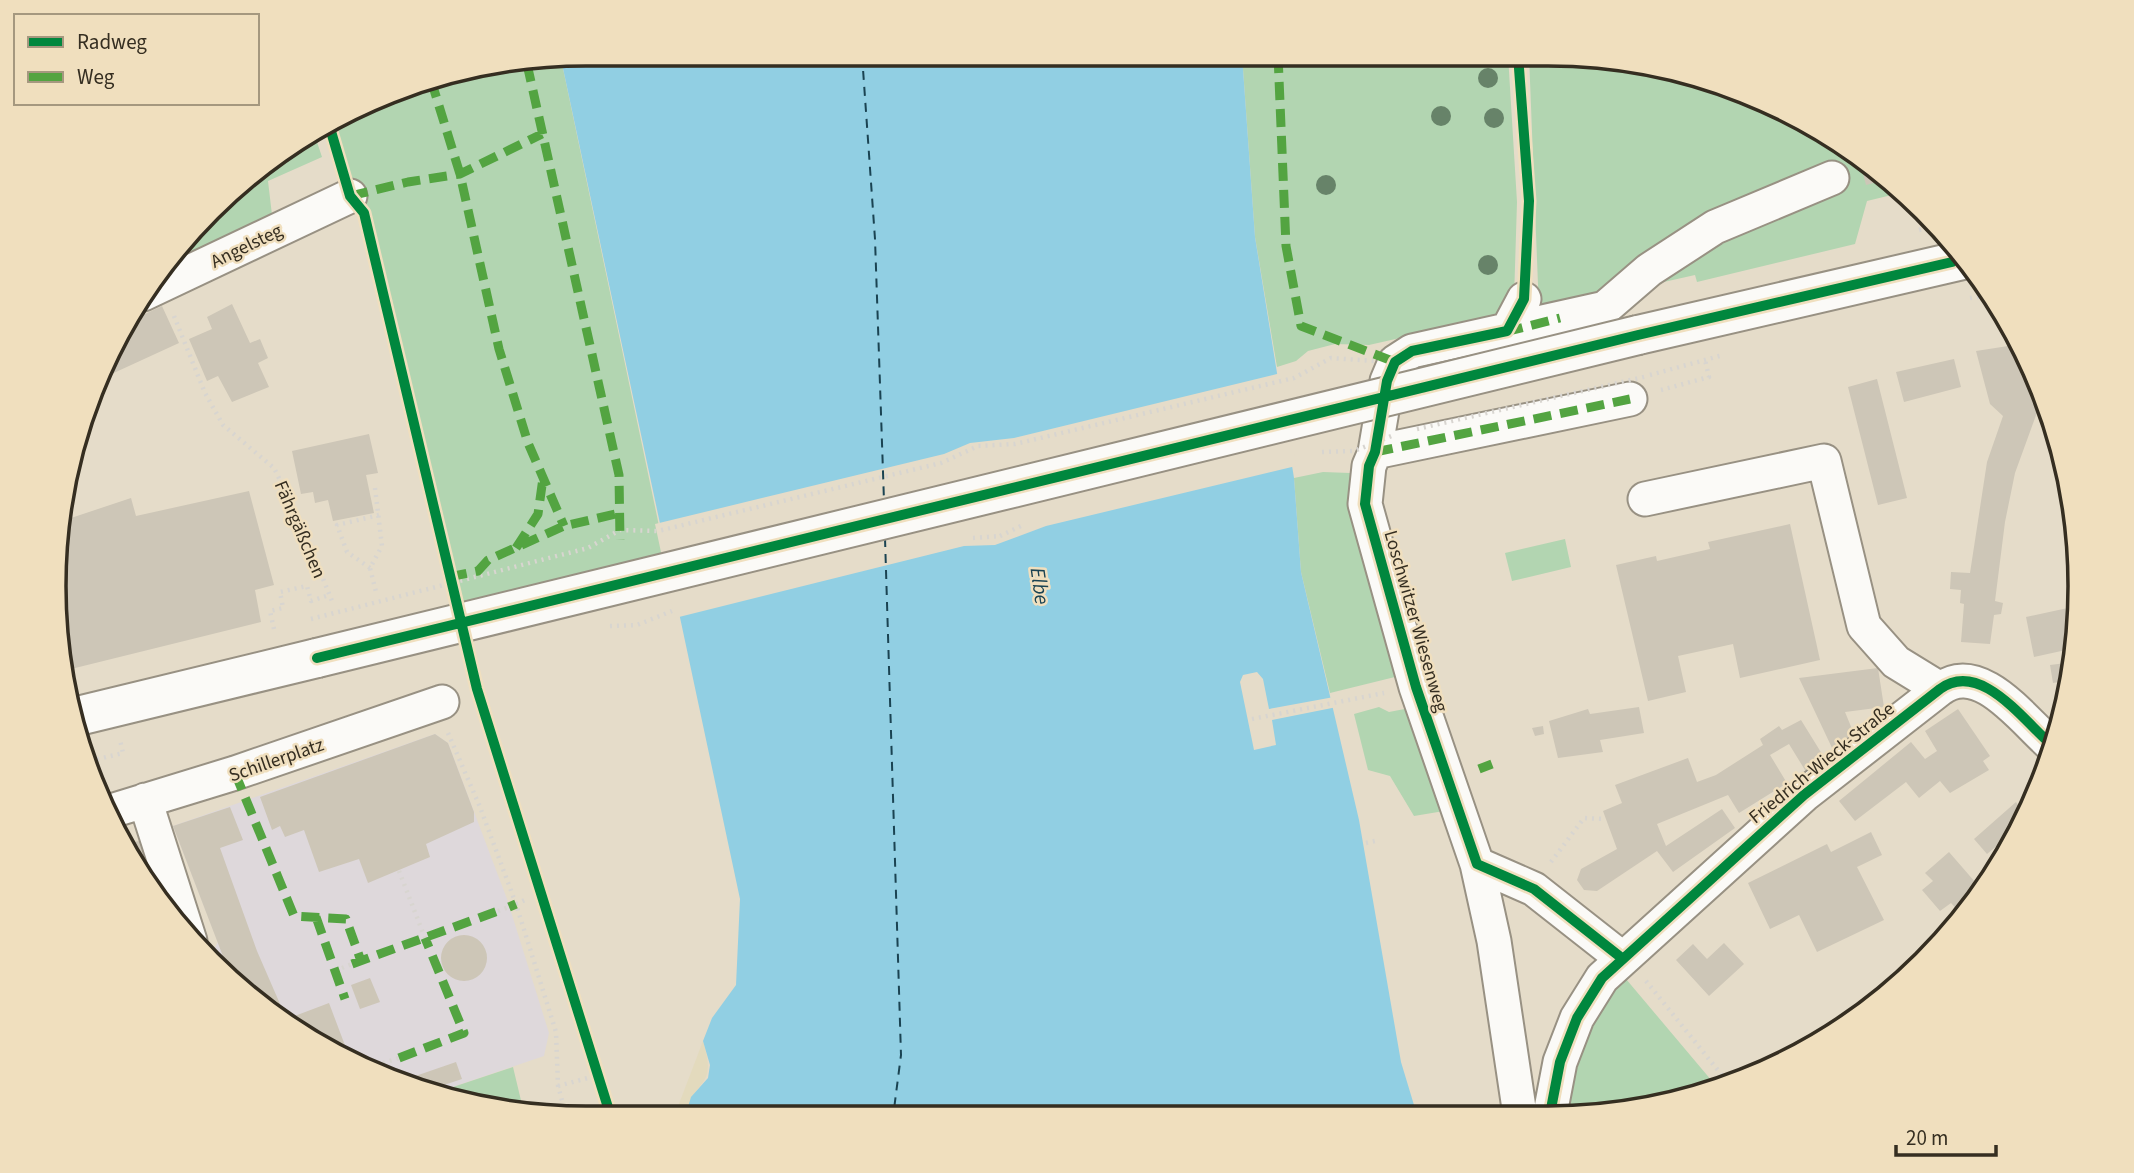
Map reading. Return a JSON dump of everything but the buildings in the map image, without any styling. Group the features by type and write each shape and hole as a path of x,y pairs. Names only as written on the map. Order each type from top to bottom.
{"main road":[{"path":"83,715 1638,335 1953,262"}],"street":[{"name":"Loschwitzer Wiesenweg","path":"1519,1106 1498,968 1476,864 1416,687 1365,504 1369,466 1375,452 1387,381 1395,362 1412,351 1605,308 1648,270 1715,227 1832,178"},
{"name":"Angelsteg","path":"164,284 350,196"},
{"path":"1507,331 1524,299"},
{"path":"1375,452 1630,399"},
{"path":"1645,499 1824,461 1864,626 1896,662 1940,689"},
{"name":"Friedrich-Wieck-Straße","path":"1552,1106 1560,1062 1577,1018 1602,978 1804,795 1940,689 1951,681 1963,680 1992,690 2045,738"},
{"name":"Schillerplatz","path":"112,798 145,800 444,715"},
{"path":"145,800 180,910"},
{"path":"1476,864 1535,889 1623,959"}],"path":[{"path":"311,619 588,548 620,530 658,531 927,467 978,446 1016,444 1294,378 1331,358 1373,361 1387,358"},
{"path":"1630,399 1709,377 1705,360"},
{"path":"375,488 382,546 370,568 376,592"},
{"path":"370,568 356,562 347,552 337,525 379,515"},
{"path":"1252,719 1416,687"},
{"path":"444,715 516,904 556,1032 558,1086 563,1105"},
{"path":"96,760 123,753 120,739"},
{"path":"1546,869 1584,818 1605,819"},
{"path":"1366,843 1376,841"},
{"path":"399,871 425,938"},
{"path":"516,904 525,900"},
{"path":"498,911 509,906"},
{"path":"1623,959 1648,983 1723,1076"},
{"path":"342,968 352,964"},
{"path":"383,1063 399,1058"},
{"path":"558,1086 599,1075"}],"shaded area":[{"path":"435,734 448,743 507,899 549,1033 544,1056 449,1088 388,1067 326,1037 270,999 214,949 218,942 173,826"}],"green space":[{"path":"1243,66 1509,66 1517,202 1514,299 1510,313 1369,345 1335,344 1308,351 1296,361 1277,367 1255,237"},
{"path":"1529,66 1582,68 1649,76 1715,94 1808,136 1864,174 1889,196 1867,201 1855,244 1697,282 1695,275 1539,310"},
{"path":"563,67 667,564 462,606 407,380 336,131 388,106 452,84 485,76"},
{"path":"317,142 322,157 268,181 272,215 185,257 244,196 270,174"},
{"path":"1323,472 1350,473 1372,575 1403,675 1330,693 1301,572 1294,478"},
{"path":"1565,539 1571,567 1512,581 1505,553"},
{"path":"1379,707 1389,712 1415,707 1444,811 1414,816 1390,776 1368,770 1354,714"},
{"path":"1626,979 1711,1080 1649,1097 1565,1106 1584,1040 1614,989"},
{"path":"513,1067 521,1102 485,1097 449,1088"}],"sand":[{"path":"703,1041 707,1057 707,1076 688,1106 678,1106"}],"water":[{"name":"Elbe","path":"1243,66 1255,237 1294,478 1301,572 1359,820 1401,1062 1414,1106 688,1106 691,1097 708,1078 710,1065 703,1041 712,1018 736,985 740,899 563,67"}],"pier":[{"path":"1281,373 1296,466 1046,526 995,545 964,546 675,618 655,524 944,454 970,443 1014,438"},
{"path":"1257,672 1263,679 1269,709 1334,697 1337,707 1272,720 1276,745 1254,750 1240,682 1243,675"}],"ferry route":[{"path":"863,66 875,239 884,501"},
{"path":"885,538 901,1055 894,1106"}],"marked path":[{"path":"1278,66 1286,246 1301,326 1395,362"},
{"path":"528,70 619,475 620,540"},
{"path":"434,89 460,174 499,349 528,443 564,526"},
{"path":"350,196 408,182 460,174 542,134"},
{"path":"1505,332 1560,318"},
{"path":"1375,452 1630,399"},
{"path":"516,548 538,514 543,478"},
{"path":"449,577 478,571 488,560 564,526 620,513"},
{"path":"1479,769 1492,764"},
{"path":"235,773 294,916 346,919 361,961"},
{"path":"509,907 516,904"},
{"path":"352,964 498,911"},
{"path":"316,917 345,999"},
{"path":"399,1058 464,1033 425,938"}],"cycle path":[{"path":"1519,66 1529,201 1524,299 1507,331 1412,351 1395,362 1387,381 1375,452 1369,466 1365,504 1416,687 1477,864 1534,889 1623,959"},
{"path":"332,133 350,196 364,213 477,689 608,1106"},
{"path":"317,658 1638,335 1952,262"},
{"path":"1552,1106 1560,1062 1577,1018 1602,978 1804,795 1940,689 1955,682 1971,682 1986,688 2001,697 2045,738"}]}
